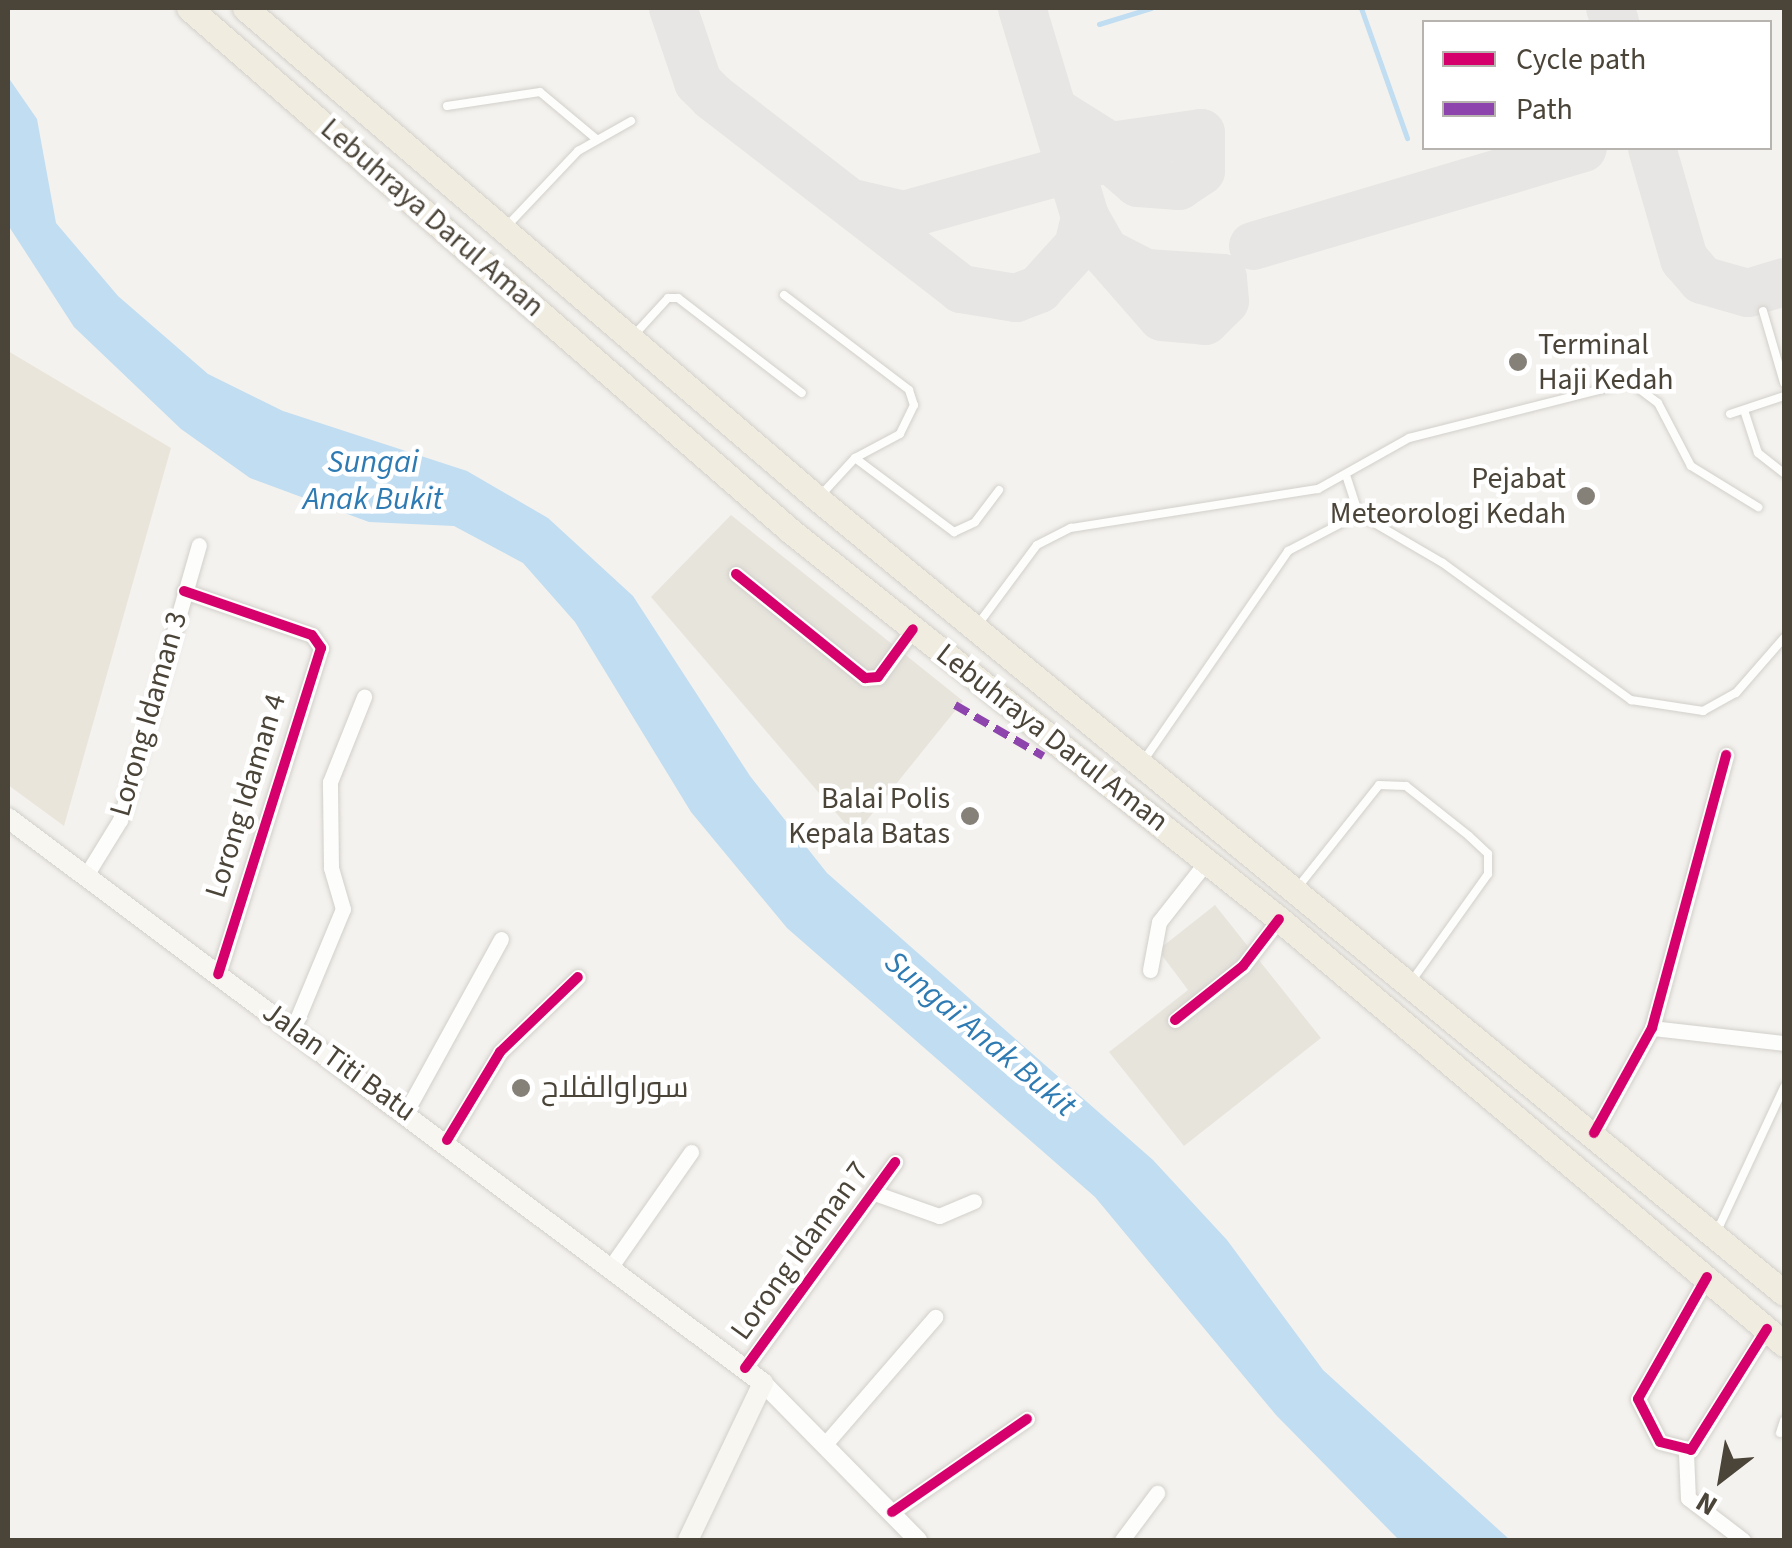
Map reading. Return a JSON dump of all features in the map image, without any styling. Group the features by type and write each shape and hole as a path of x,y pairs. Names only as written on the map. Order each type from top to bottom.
{"highway":[{"name":"Lebuhraya Darul Aman","path":"189,8 793,534 1279,919 1776,1336"},
{"name":"Lebuhraya Darul Aman","path":"245,8 818,499 1144,760 1784,1293"},
{"path":"479,258 504,230"},
{"path":"793,534 818,499"}],"main road":[{"name":"Jalan Titi Batu","path":"8,818 448,1140 763,1383"},
{"path":"688,1540 763,1383"}],"street":[{"name":"Lorong Idaman 3","path":"85,878 120,820 199,545"},
{"path":"736,574 865,678 878,677 913,629"},
{"name":"Lorong Idaman 4","path":"184,591 312,635 320,648 218,974"},
{"path":"293,1029 343,909 331,868 330,782 364,697"},
{"path":"1594,1133 1652,1028 1726,755"},
{"path":"1150,970 1159,922 1207,862"},
{"path":"1175,1020 1243,966 1279,919"},
{"path":"407,1110 500,939"},
{"path":"448,1140 500,1052 578,977"},
{"path":"1652,1028 1784,1044"},
{"path":"612,1265 691,1152"},
{"name":"Lorong Idaman 7","path":"746,1368 877,1194 895,1162"},
{"path":"877,1194 940,1216 974,1202"},
{"path":"1707,1277 1638,1399 1641,1419 1683,1453 1688,1498 1743,1540"},
{"path":"826,1443 935,1318"},
{"path":"1683,1453 1776,1336"},
{"path":"763,1383 918,1540"},
{"path":"892,1512 1027,1419"},
{"path":"1122,1540 1156,1493"}],"lane":[{"path":"447,106 540,92 595,138"},
{"path":"504,230 595,138 631,121"},
{"path":"784,296 910,390 911,420 855,458 818,499"},
{"path":"630,340 668,298 678,298 802,393"},
{"path":"1762,311 1784,383"},
{"path":"976,627 1037,545 1070,528 1347,478 1409,438 1630,382 1658,402 1690,466 1758,507"},
{"path":"1730,414 1784,396"},
{"path":"1744,410 1758,453 1784,473"},
{"path":"855,458 954,532 975,522 998,490"},
{"path":"1347,478 1359,514 1443,563 1632,700 1703,711 1736,694 1784,638"},
{"path":"1144,760 1288,550 1359,514"},
{"path":"1298,887 1379,786 1406,786 1469,836 1492,866 1412,981"},
{"path":"1714,1234 1784,1088"},
{"path":"1780,1433 1784,1422"}],"shaded area":[{"path":"8,351 171,448 64,826 8,785"},
{"path":"731,515 963,701 855,835 651,597"},
{"path":"1215,905 1321,1038 1184,1146 1109,1052 1188,990 1158,950"}],"water":[{"name":"Sungai Anak Bukit","path":"8,77 37,119 56,223 118,296 208,374 283,411 467,471 548,518 633,596 750,776 827,873 1153,1160 1227,1240 1323,1370 1510,1540 1399,1540 1276,1415 1095,1197 787,928 691,812 575,622 523,563 454,526 369,522 250,478 181,429 74,327 8,225"}],"waterway":[{"path":"1099,24 1151,8"},
{"path":"1361,8 1407,138"}],"taxiway":[{"path":"673,8 698,82 713,97 961,289 1016,298 1039,289 1078,246 1085,217"},
{"path":"1022,8 1085,217 1105,252 1162,317 1205,321 1225,301 1223,278 1146,273 1105,252"},
{"path":"1610,8 1614,20"},
{"path":"1056,112 1110,146 1201,133 1201,171 1179,186 1138,183 1056,112"},
{"path":"1253,246 1576,150"},
{"path":"1653,150 1684,259 1702,280 1748,293 1784,282"},
{"path":"852,203 904,215 1099,161"}],"marked path":[{"path":"955,705 1043,756"}],"cycle path":[{"path":"736,574 865,678 878,677 913,629"},
{"path":"184,591 312,635 321,648 218,974"},
{"path":"1594,1133 1652,1028 1726,755"},
{"path":"1175,1020 1243,966 1279,919"},
{"path":"447,1140 500,1052 578,977"},
{"path":"745,1368 895,1162"},
{"path":"1707,1277 1638,1399 1660,1442 1691,1450 1767,1329"},
{"path":"892,1512 1027,1419"}],"place":[{"name":"Terminal Haji Kedah","path":"1518,362"},
{"name":"Pejabat Meteorologi Kedah","path":"1586,496"},
{"name":"Balai Polis Kepala Batas","path":"970,816"},
{"name":"سوراوالفلاح","path":"521,1088"}]}
